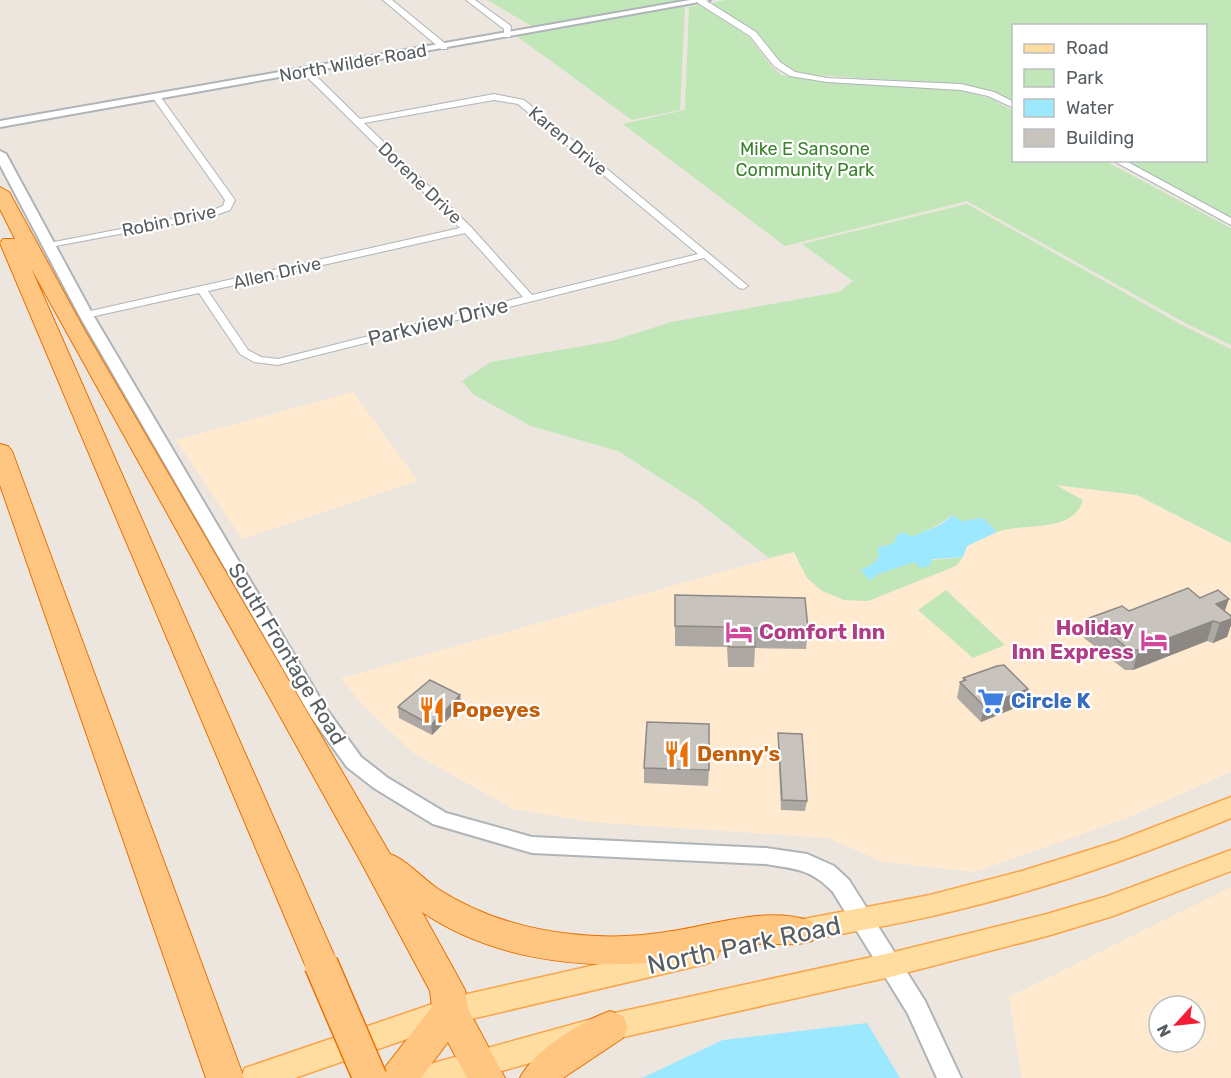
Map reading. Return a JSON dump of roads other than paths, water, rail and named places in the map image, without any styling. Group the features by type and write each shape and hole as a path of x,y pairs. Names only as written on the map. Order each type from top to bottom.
{"highway":[{"path":"0,192 74,331 372,852 447,990 450,1011 482,1071"},
{"path":"0,220 370,1078"},
{"path":"0,451 225,1078"},
{"path":"372,852 408,887 439,909 506,937 533,943 576,950 643,949 757,929 800,931"},
{"path":"399,1078 450,1011"},
{"path":"539,1078 548,1068 610,1027"}],"main road":[{"name":"North Park Road","path":"256,1078 450,1011 800,931 947,902 1024,881 1138,844 1231,807"},
{"path":"430,1078 482,1071 610,1027 890,965 1113,905 1231,860"}],"street":[{"path":"387,0 444,47"},
{"path":"470,0 508,28 507,35"},
{"path":"703,0 753,33 777,64 793,74 827,80 961,87 991,94 1012,105"},
{"name":"North Wilder Road","path":"0,124 703,0"},
{"name":"Dorene Drive","path":"306,71 467,230 530,299"},
{"name":"Karen Drive","path":"357,122 494,97 521,102 743,286"},
{"name":"Robin Drive","path":"49,246 210,214 227,208 230,200 157,98"},
{"name":"South Frontage Road","path":"0,154 86,315 318,712 354,762 381,783 440,819 532,845 766,856 807,862 827,872 841,886 917,1008 949,1078"},
{"path":"1120,162 1231,222"},
{"name":"Allen Drive","path":"86,315 203,291 467,230"},
{"name":"Parkview Drive","path":"203,291 244,352 258,360 278,362 705,255"}],"water":[{"path":"953,515 961,521 983,518 997,532 967,546 963,557 932,559 930,566 920,568 915,562 878,574 870,581 861,570 874,563 879,556 877,548 894,543 897,535 905,532 911,537 940,525"},
{"path":"867,1023 900,1078 642,1078 723,1040"}],"place":[{"name":"Comfort Inn","path":"739,632"},
{"name":"Holiday Inn Express","path":"1154,640"},
{"name":"Circle K","path":"991,701"},
{"name":"Popeyes","path":"432,710"},
{"name":"Denny's","path":"677,754"}],"park label":[{"name":"Mike E Sansone Community Park","path":"805,159"}]}
